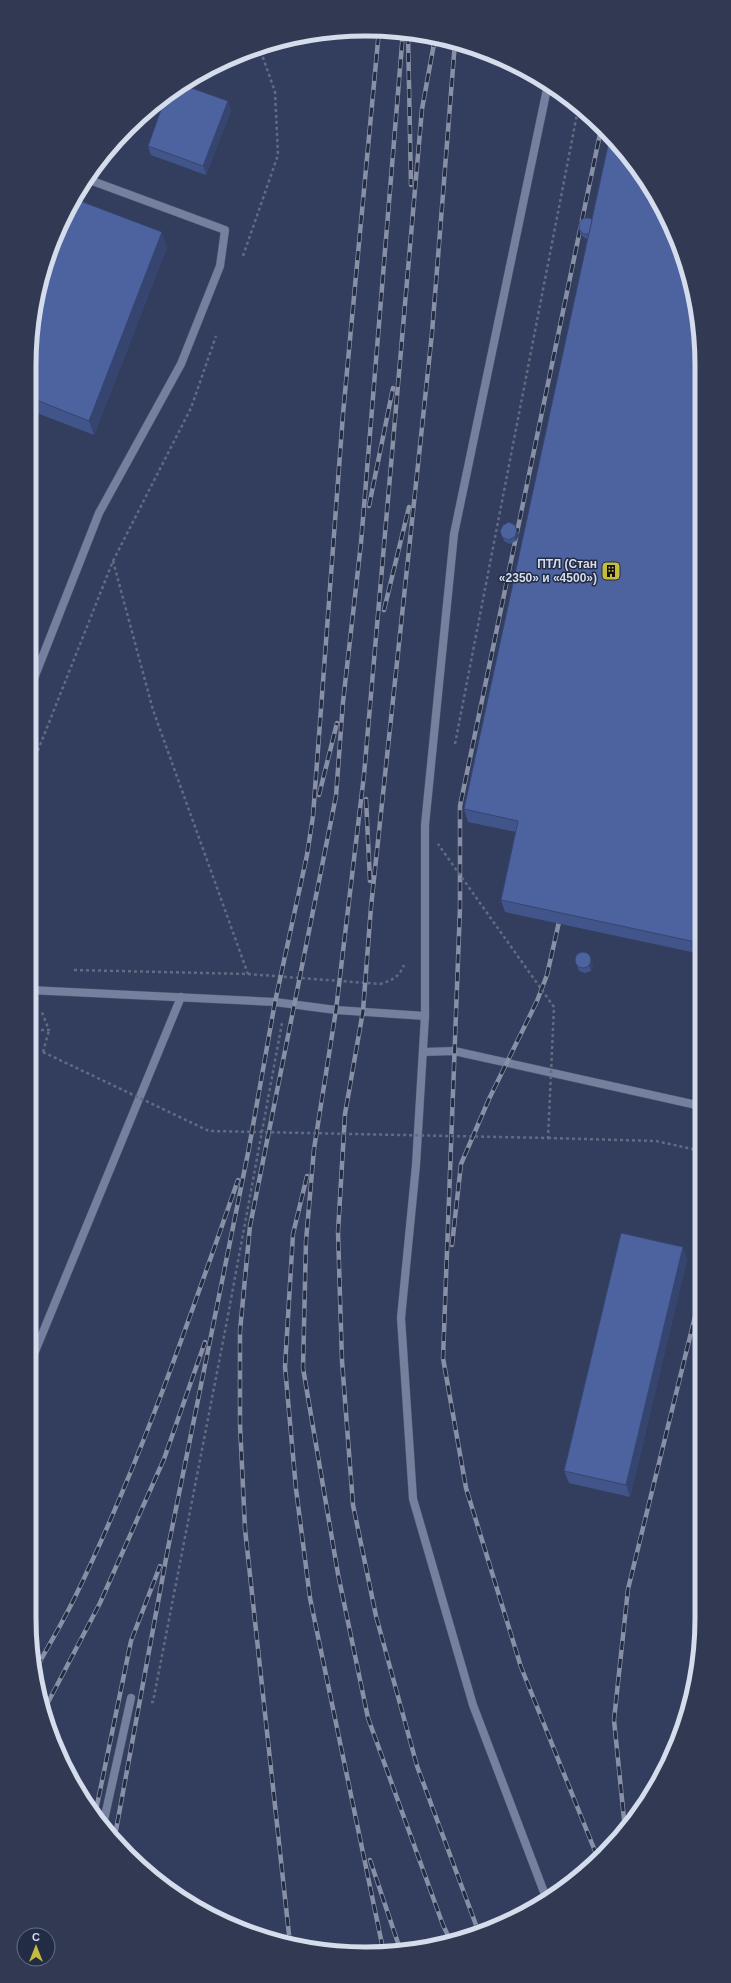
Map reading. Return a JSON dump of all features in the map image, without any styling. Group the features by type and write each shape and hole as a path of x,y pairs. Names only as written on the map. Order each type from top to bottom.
{"lane":[{"path":"545,1894 473,1705 413,1499 400,1318 416,1165 425,1016 425,825 454,534 547,91"},
{"path":"36,673 99,513 180,364 220,266 225,230 92,182"},
{"path":"36,990 285,1003 336,1010 425,1016"},
{"path":"36,1336 181,997"},
{"path":"423,1052 454,1051 695,1105"},
{"path":"104,1818 131,1698"}],"path":[{"path":"455,747 577,113"},
{"path":"113,561 153,710 248,974"},
{"path":"438,852 438,844 554,1007 548,1138"},
{"path":"69,970 248,974 380,984 391,981 400,975 405,964"},
{"path":"131,1698 153,1702 226,1326 290,977"},
{"path":"36,1001 49,1030 43,1052 209,1131 656,1141 695,1150"},
{"path":"36,1030 49,1030"}],"shaded area":[{"path":"366,36 409,39 451,47 492,61 530,80 566,104 583,118 613,148 631,171 688,297 692,322 695,366 695,1618 689,1682 678,1723 670,1744 651,1782 639,1801 613,1835 583,1865 549,1891 530,1903 492,1922 471,1930 430,1941 366,1947 301,1941 260,1930 239,1922 201,1903 165,1879 148,1865 118,1835 92,1801 70,1763 53,1723 42,1682 36,1618 36,366 42,301 53,260 61,239 80,201 104,165 118,148 148,118 182,92 220,70 260,53 301,42"}],"building":[{"path":"189,87 228,101 203,166 148,146 162,106"},
{"name":"ПТЛ (Стан «2350» и «4500»)","path":"608,143 639,182 651,201 670,239 684,280 692,322 695,366 695,942 501,900 518,821 464,809"},
{"path":"80,201 162,232 89,421 36,400 37,344 42,301 53,260 61,239"},
{"path":"583,218 590,218 592,220 589,234 583,234 579,229 579,223"},
{"path":"509,522 515,525 517,531 515,537 508,540 502,537 500,531 503,525"},
{"path":"580,952 586,952 591,957 589,966 586,968 580,968 575,963 575,957"},
{"path":"621,1233 683,1247 626,1485 564,1471"}],"railway":[{"path":"116,1832 168,1548 249,1148 275,1002 307,855 313,816 343,414 378,37"},
{"path":"289,1938 245,1529 240,1424 240,1331 250,1226 336,796 343,702 361,543 402,38"},
{"path":"408,39 411,185"},
{"path":"434,43 422,109 364,775 336,1010 314,1149 306,1241 303,1368 338,1574 368,1718 448,1937"},
{"path":"455,48 432,333 371,907 363,1011 345,1114 338,1232 342,1361 353,1505 376,1616 417,1766 477,1928"},
{"path":"596,1852 521,1667 466,1488 443,1358 460,907 460,806 600,135"},
{"path":"369,506 393,388"},
{"path":"384,610 409,507"},
{"path":"319,795 337,723"},
{"path":"366,799 370,881"},
{"path":"452,1245 461,1164 489,1099 537,1001 547,975 561,913"},
{"path":"307,1176 293,1234 285,1367 296,1489 310,1598 382,1946"},
{"path":"39,1663 76,1595 100,1544 143,1442 238,1180"},
{"path":"624,1821 614,1720 628,1589 695,1316"},
{"path":"47,1704 100,1603 164,1459 205,1342"},
{"path":"97,1807 131,1641 160,1566"},
{"path":"370,1860 399,1945"}],"place":[{"name":"ПТЛ (Стан «2350» и «4500»)","path":"611,571"}]}
